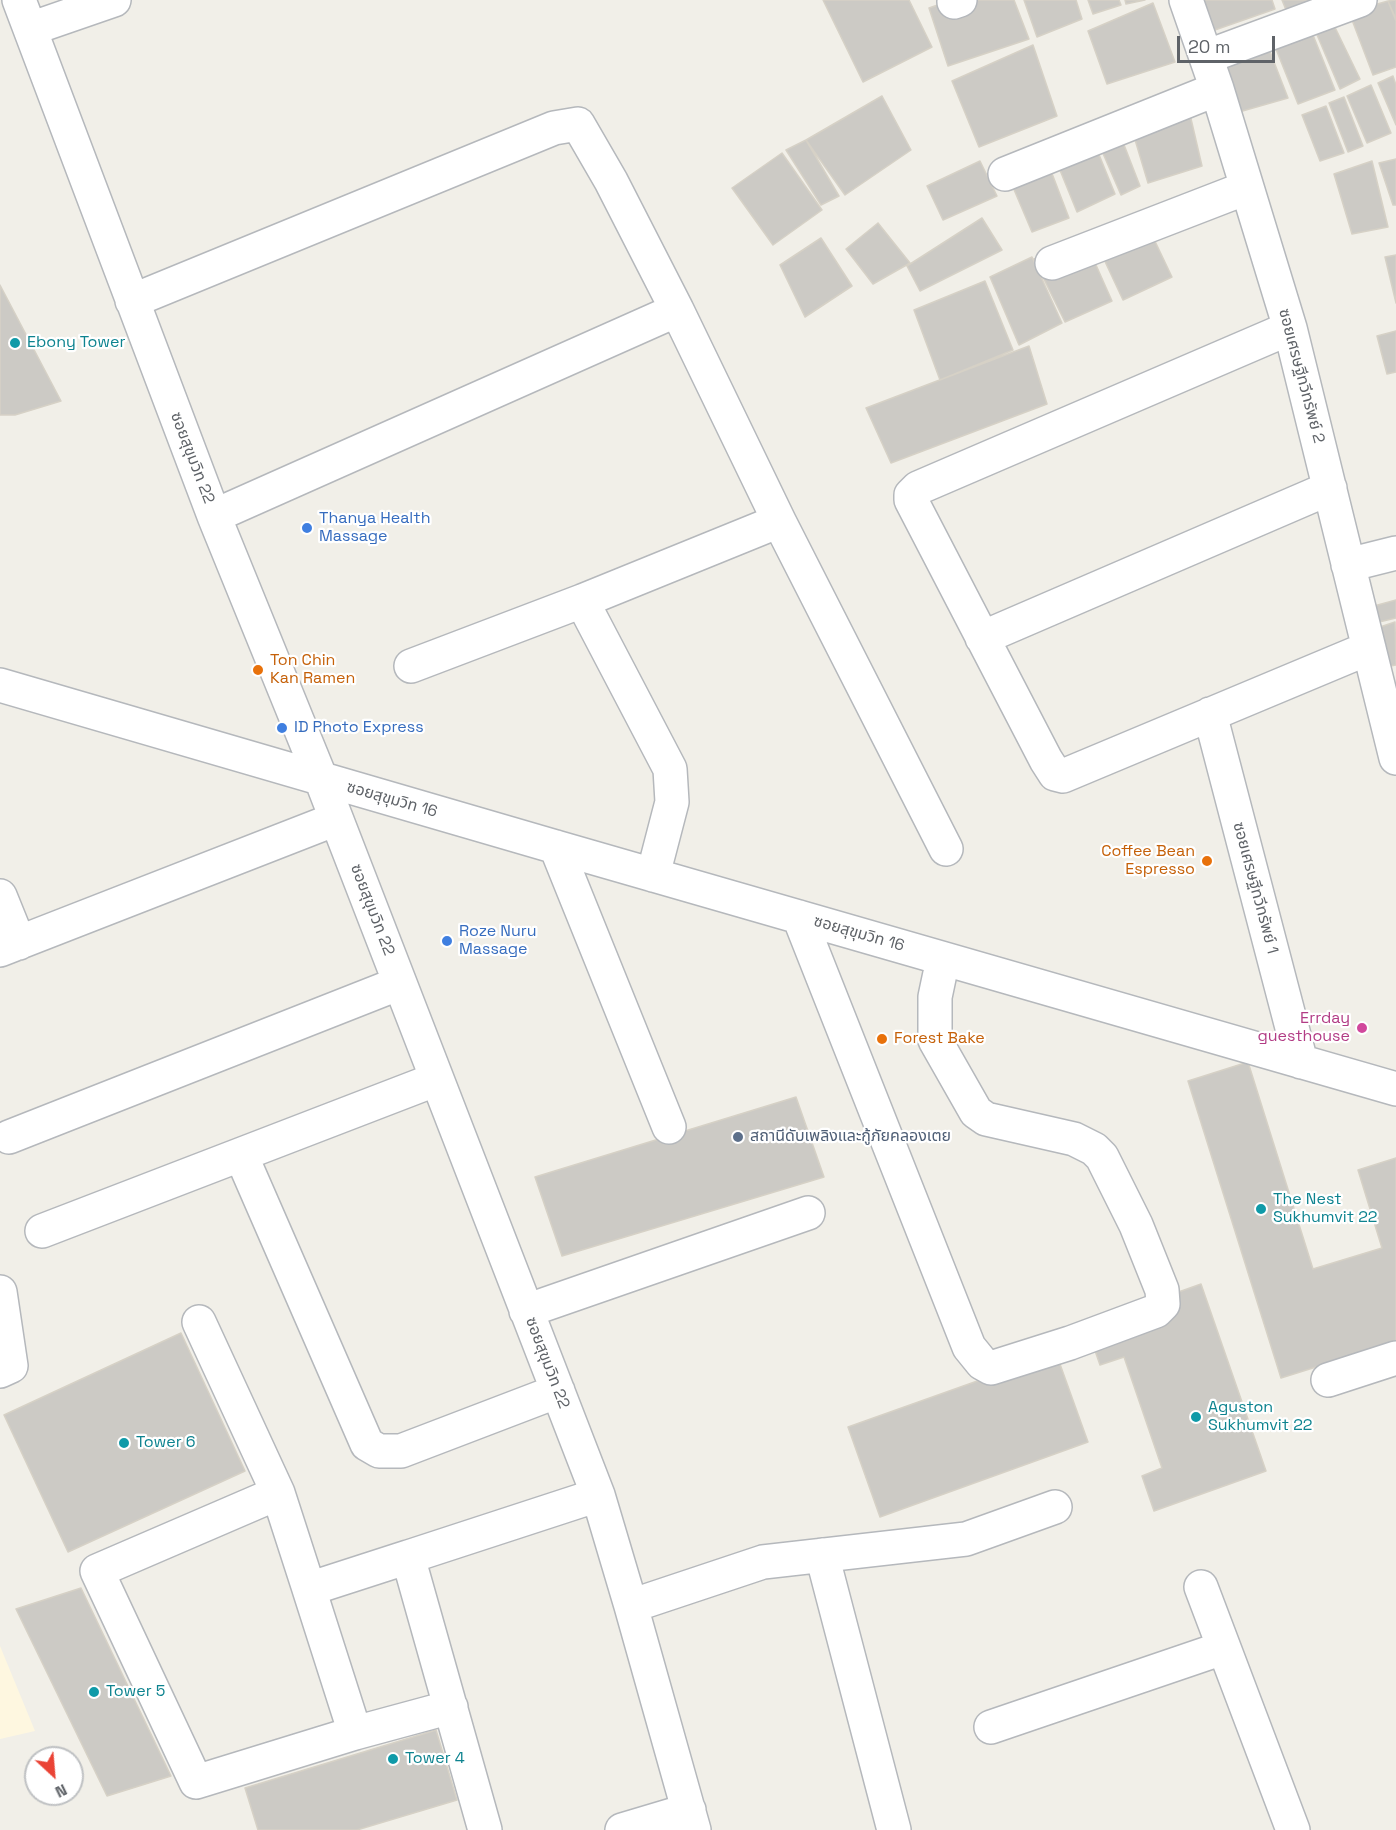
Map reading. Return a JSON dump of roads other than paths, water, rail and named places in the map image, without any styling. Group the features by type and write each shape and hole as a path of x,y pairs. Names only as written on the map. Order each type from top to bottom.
{"street":[{"path":"24,14 114,0"},
{"name":"ซอยเศรษฐีทวีทรัพย์ 2","path":"1186,0 1217,89 1290,328 1348,565 1380,665 1396,758"},
{"path":"1206,57 1360,0"},
{"name":"ซอยสุขุมวิท 22","path":"24,14 214,516 321,779 597,1495 631,1606 691,1820"},
{"path":"1005,174 1217,89"},
{"path":"132,301 554,128 578,124 611,181 677,310 778,521 946,849"},
{"path":"1052,263 1246,188"},
{"path":"214,516 677,310"},
{"path":"1290,328 914,491 911,495 912,500 1055,774 1063,776 1210,714 1380,665"},
{"path":"982,638 1330,488"},
{"path":"411,666 582,601 778,521"},
{"path":"1348,565 1396,553"},
{"path":"582,601 670,769 672,802 653,875"},
{"name":"ซอยสุขุมวิท 16","path":"0,684 1396,1089"},
{"name":"ซอยเศรษฐีทวีทรัพย์ 1","path":"1210,714 1301,1062"},
{"path":"0,896 10,946 336,819"},
{"path":"556,847 669,1127"},
{"path":"799,917 969,1347 982,1363 991,1368 1070,1343 1156,1311 1163,1304 1162,1290 1137,1225 1102,1157 1094,1149 1074,1139 986,1119 976,1112 935,1040 935,997 943,959"},
{"path":"9,1137 400,983"},
{"path":"42,1231 436,1079"},
{"path":"241,1155 367,1444 379,1451 400,1451 558,1391"},
{"path":"526,1311 808,1213"},
{"path":"0,1292 10,1366 0,1371"},
{"path":"199,1322 278,1493 356,1733"},
{"path":"1328,1380 1396,1358"},
{"path":"278,1493 97,1571 196,1782 356,1733 451,1707"},
{"path":"309,1589 597,1495"},
{"path":"631,1606 763,1562 966,1539 1055,1507"},
{"path":"822,1555 894,1830"},
{"path":"408,1557 451,1707 481,1829"},
{"path":"1201,1587 1293,1830"},
{"path":"991,1727 1223,1648"},
{"path":"622,1830 691,1820"}],"place":[{"name":"Ebony Tower","path":"15,343"},
{"name":"Thanya Health Massage","path":"307,528"},
{"name":"Ton Chin Kan Ramen","path":"258,670"},
{"name":"ID Photo Express","path":"282,728"},
{"name":"Coffee Bean Espresso","path":"1207,861"},
{"name":"Roze Nuru Massage","path":"447,941"},
{"name":"Errday guesthouse","path":"1362,1028"},
{"name":"Forest Bake","path":"882,1039"},
{"name":"สถานีดับเพลิงและกู้ภัยคลองเตย","path":"738,1137"},
{"name":"The Nest Sukhumvit 22","path":"1261,1209"},
{"name":"Aguston Sukhumvit 22","path":"1196,1417"},
{"name":"Tower 6","path":"124,1443"},
{"name":"Tower 5","path":"94,1692"},
{"name":"Tower 4","path":"393,1759"}]}
